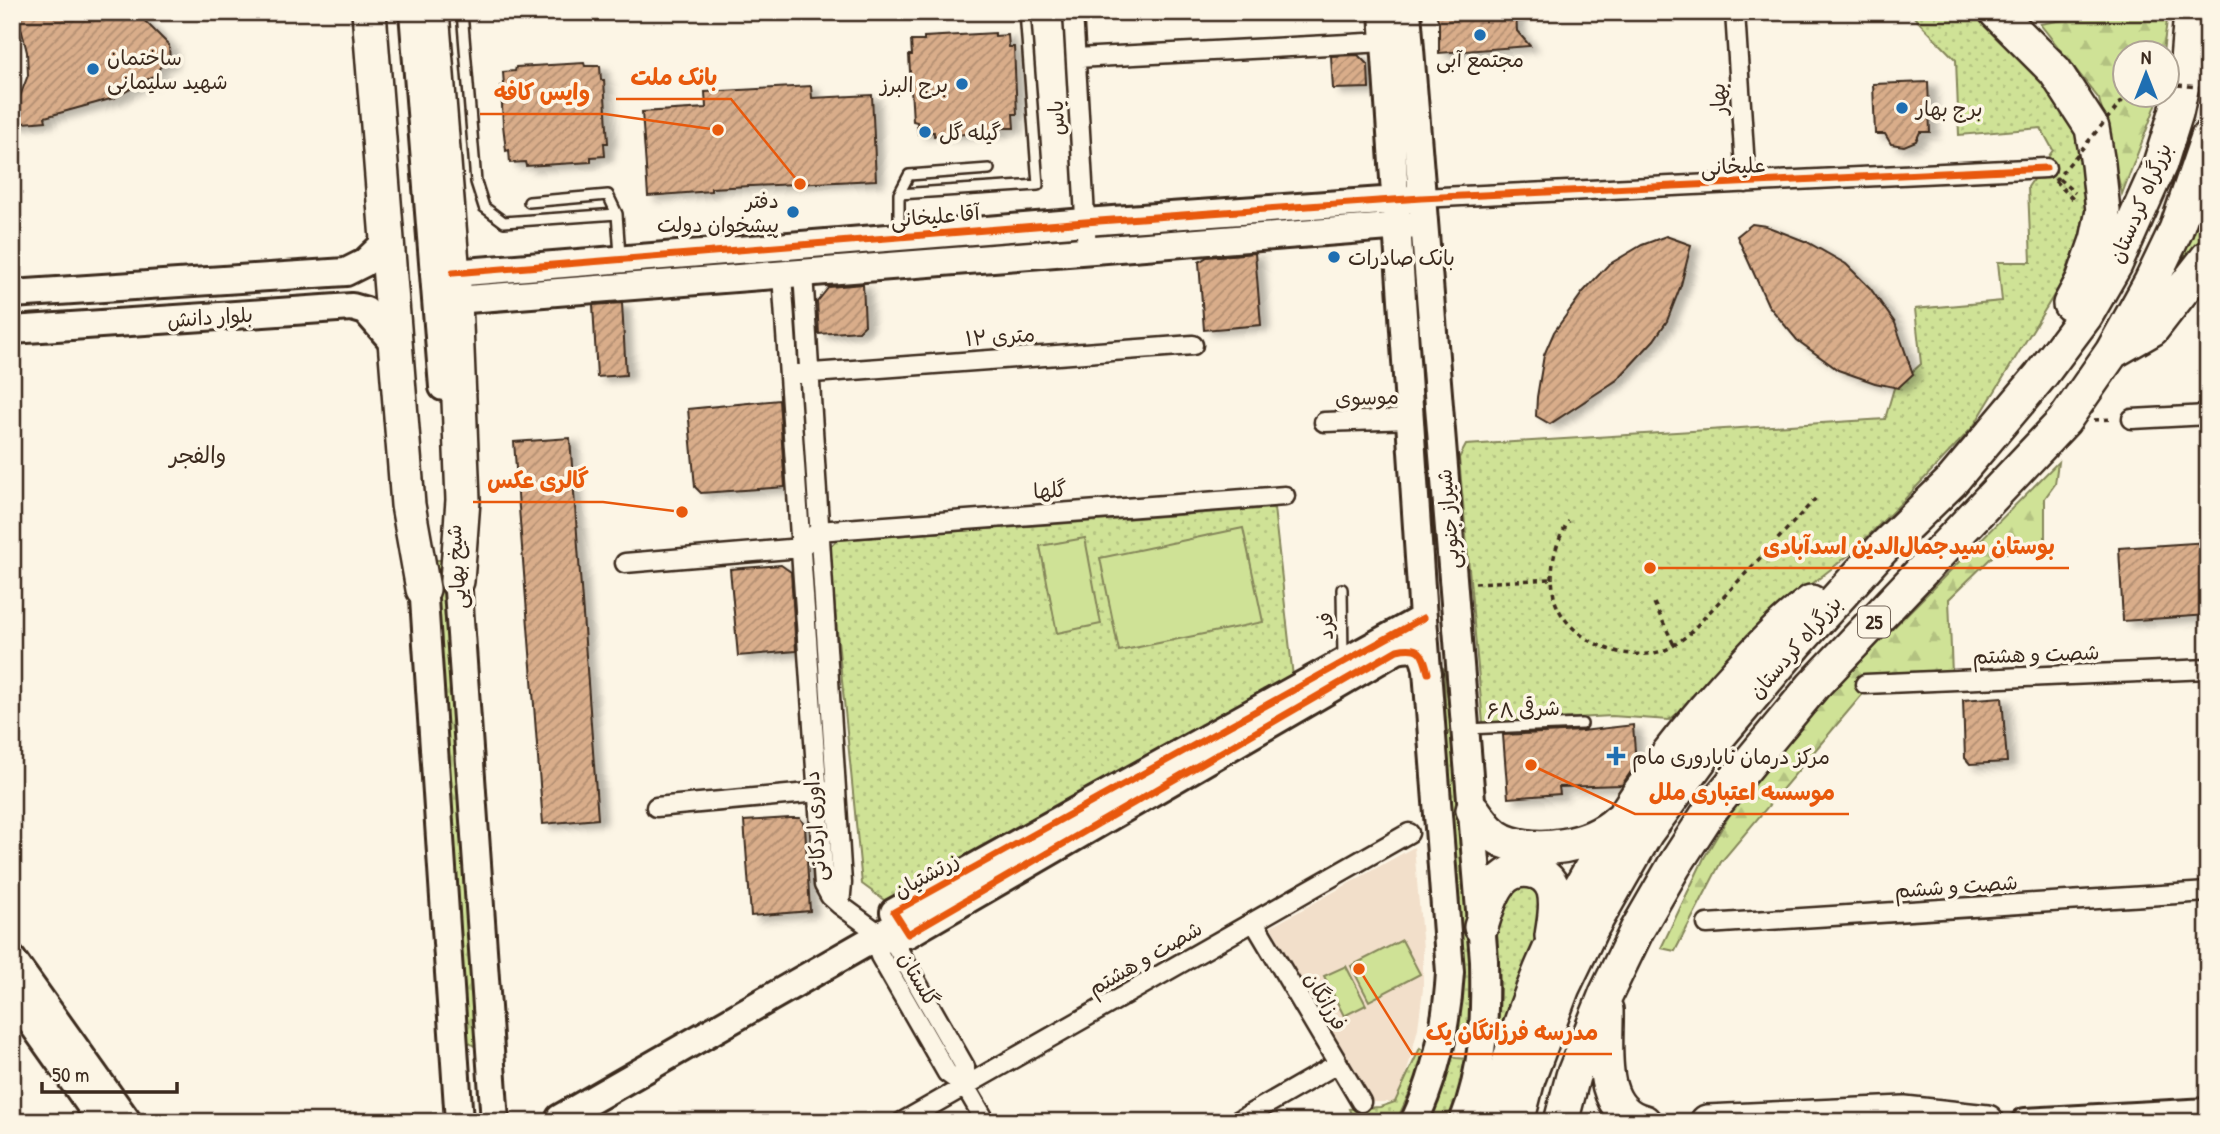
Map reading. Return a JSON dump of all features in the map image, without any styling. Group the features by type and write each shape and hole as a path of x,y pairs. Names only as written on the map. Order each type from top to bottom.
{"highway":[{"path":"369,12 388,240 400,337 408,505 423,589"},
{"path":"432,12 454,286 463,500 457,581"},
{"path":"1997,12 2055,71 2075,99 2092,128 2098,164 2102,211 2097,240 2083,280 2050,338 2041,375"},
{"name":"بزرگراه کردستان","path":"1517,1122 1528,1079 1563,987 1591,929 1646,834 1744,705 1883,548 1951,482 2041,375 2086,315 2115,265 2161,164 2187,61 2191,12"},
{"name":"بزرگراه کردستان","path":"1561,1122 1573,1076 1606,994 1637,930 1711,809 1813,686 2064,421 2112,352 2151,282 2176,230 2208,137"},
{"path":"2112,352 2152,329 2208,257"},
{"path":"1495,1122 1503,1080 1519,1028 1551,943 1620,819 1691,724 1767,640 1795,613 1883,548"},
{"path":"1473,810 1489,831 1503,840 1520,845 1562,845 1592,839 1607,832 1620,819"},
{"path":"1481,927 1492,894 1501,881 1512,872 1524,869 1537,872 1547,879 1553,888 1557,904 1551,943"},
{"path":"1583,1122 1606,994"},
{"path":"1606,994 1607,1069 1611,1096 1623,1112 1644,1122"},
{"path":"1707,1122 1904,1113 1987,1122"}],"main road":[{"path":"384,12 400,337"},
{"name":"شیخ بهایی","path":"413,12 439,333 495,1122"},
{"name":"شیراز جنوبی","path":"1383,12 1408,199 1465,729 1484,960 1485,1027 1479,1069 1463,1122"},
{"name":"شیراز جنوبی","path":"1407,12 1408,199"},
{"name":"آقا علیخانی","path":"454,286 582,262 1408,199"},
{"path":"454,286 583,290 1411,226"},
{"name":"شیراز جنوبی","path":"1411,226 1411,419 1450,972 1447,1020 1436,1066 1414,1122"},
{"name":"بلوار دانش","path":"12,294 346,272 365,263 388,240"},
{"path":"790,245 792,274"},
{"path":"582,262 583,290"},
{"path":"322,273 332,279 335,287 335,302 328,309"},
{"name":"بلوار دانش","path":"12,330 352,307 366,311 400,337"},
{"name":"شیخ بهایی","path":"423,589 458,1122"},
{"name":"زرتشتیان","path":"560,1118 889,928 894,912 1423,618"},
{"name":"زرتشتیان","path":"889,928 908,934 1396,650 1409,647 1419,650 1424,657 1428,673"},
{"path":"12,960 128,1122"},
{"path":"12,995 103,1122"},
{"path":"1447,1020 1454,1043 1461,1047 1470,1048 1477,1044 1485,1027"},
{"path":"454,1070 490,1067"},
{"path":"2025,1122 2208,1112"}],"street":[{"name":"یاس","path":"1073,12 1087,251"},
{"name":"بهار","path":"1735,12 1746,183"},
{"path":"1076,58 1386,42"},
{"name":"علیخانی","path":"1408,199 1746,183 2051,174"},
{"name":"داوری اردکانی","path":"792,274 810,374 826,791 824,885 830,896 840,905 889,928"},
{"name":"داوری اردکانی","path":"792,274 789,375 801,548 826,791"},
{"name":"۱۲ متری","path":"789,375 1193,345"},
{"path":"2132,419 2208,415"},
{"name":"موسوی","path":"1324,422 1411,419"},
{"name":"گلها","path":"818,531 1286,496"},
{"path":"625,563 801,548 818,531"},
{"name":"شصت و هشتم","path":"1865,684 2208,669"},
{"path":"656,807 826,791"},
{"name":"شصت و هشتم","path":"902,1122 1409,834"},
{"name":"شصت و ششم","path":"1707,924 2208,892"},
{"name":"فرزانگان","path":"1254,922 1360,1102"},
{"name":"گلستان","path":"889,928 876,945 880,956 947,1073 965,1086 986,1122"},
{"path":"1236,1122 1337,1064"}],"lane":[{"path":"462,12 476,182 484,207 504,222 617,214"},
{"path":"899,194 1038,185 1025,12"},
{"path":"899,237 899,194 909,175 989,169"},
{"path":"529,202 608,195 617,214 621,259"},
{"name":"فرد","path":"1342,589 1343,663"},
{"name":"۶۸ شرقی","path":"1465,729 1582,723"}],"path":[{"path":"2182,85 2208,88"},
{"path":"2051,174 2115,108"},
{"path":"2051,174 2082,199 2079,204 2051,174"},
{"path":"1569,521 1560,535 1552,559 1553,594 1562,613 1578,633 1595,644 1619,652 1641,654 1666,650 1688,635 1818,496"},
{"path":"1473,583 1552,579"},
{"path":"1654,603 1674,645"}],"shaded area":[{"path":"1414,847 1423,949 1423,989 1418,1028 1403,1088 1395,1102 1369,1102 1271,927"}],"green space":[{"path":"1909,12 1978,12 2056,94 2081,144 2087,199 2079,239 2062,282 1973,427 1850,554 1798,595 1705,691 1669,720 1612,716 1483,723 1459,458 1466,445 1885,419 1894,388 1921,364 1915,309 2002,301 1998,262 2031,262 2028,187 2053,150 2041,128 1959,135 1956,60"},
{"path":"2107,12 2168,12 2165,38 2112,38 2112,108 2155,108 2122,194 2099,99 2040,24"},
{"path":"2208,183 2208,236 2139,328"},
{"path":"2058,462 2055,484 2045,498 2045,549 1995,554 1949,599 1952,674 1877,677 1721,862 1675,951 1661,948 1704,858 1739,799 1807,715"},
{"path":"1274,508 1293,677 895,908 862,884 829,548 837,540"},
{"path":"1243,528 1263,622 1119,651 1100,558"},
{"path":"1085,538 1101,624 1057,633 1040,546"},
{"path":"435,560 445,560 483,1044 476,1047 468,1042"},
{"path":"1444,669 1456,737 1473,952 1471,1039 1467,1043 1459,1031 1460,987 1448,813"},
{"path":"1526,877 1548,905 1487,1122 1475,1122 1489,1073 1498,1023 1500,989 1496,913"},
{"path":"1402,940 1420,974 1369,1001 1351,966"},
{"path":"1346,966 1366,1005 1344,1016 1324,976"},
{"path":"1420,1048 1428,1053 1396,1122 1354,1122 1349,1109 1380,1107 1395,1102"},
{"path":"1448,1053 1456,1058 1468,1059 1459,1122 1423,1122"}],"building":[{"name":"ساختمان شهید سلیمانی","path":"12,12 132,12 139,15 169,45 170,63 163,63 154,76 114,98 45,117 46,121 12,124 12,97 20,96 28,75 27,52 22,32"},
{"name":"مجتمع آبی","path":"1435,12 1516,12 1517,31 1530,46 1439,53 1439,22"},
{"name":"برج البرز","path":"995,33 995,36 1008,35 1009,47 1014,47 1017,114 1013,114 1014,128 1000,128 1000,132 934,136 934,132 918,134 917,122 913,121 909,55 912,55 911,41 924,41 924,37"},
{"path":"1358,55 1368,65 1369,88 1333,89 1331,56"},
{"path":"584,63 585,66 600,66 601,80 604,80 608,143 604,143 605,156 591,157 591,162 526,166 525,162 510,163 503,125 503,72 515,71 516,67"},
{"name":"برج بهار","path":"1928,82 1930,132 1920,132 1916,141 1904,146 1891,144 1885,134 1875,134 1873,84"},
{"path":"811,86 812,98 872,95 876,180 711,188 711,191 648,196 642,112 706,108 705,92"},
{"path":"1752,224 1766,226 1807,242 1846,264 1870,288 1895,323 1913,374 1898,388 1875,383 1838,370 1797,340 1768,305 1737,236"},
{"path":"1666,236 1691,245 1681,285 1667,321 1654,340 1617,380 1550,424 1536,416 1544,355 1554,332 1583,292 1608,265 1642,245"},
{"path":"1255,253 1261,325 1204,330 1199,262 1207,257"},
{"path":"863,284 865,325 859,331 819,334 817,302 829,287"},
{"path":"622,303 626,375 597,377 593,305"},
{"path":"779,400 785,487 701,493 695,487 688,409"},
{"path":"570,438 598,819 543,824 514,442"},
{"path":"2208,542 2208,615 2123,621 2119,548"},
{"path":"781,565 791,572 796,651 738,656 730,569"},
{"path":"2002,697 2007,762 1970,764 1965,758 1963,700"},
{"path":"1633,725 1636,764 1622,785 1559,787 1560,794 1508,798 1503,735"},
{"path":"800,818 805,826 810,911 751,916 744,821"}],"cycle path":[{"path":"453,273 1421,198 2046,168"},
{"path":"1423,618 894,912 908,934 1397,650 1411,649 1419,652 1428,673"}],"place":[{"name":"مجتمع آبی","path":"1480,35"},
{"name":"ساختمان شهید سلیمانی","path":"93,69"},
{"name":"برج البرز","path":"962,84"},
{"name":"برج بهار","path":"1902,108"},
{"name":"وایس کافه","path":"718,130"},
{"name":"گیله گل","path":"925,132"},
{"name":"بانک ملت","path":"800,184"},
{"name":"دفتر پیشخوان دولت","path":"793,212"},
{"name":"بانک صادرات","path":"1334,257"},
{"name":"گالری عکس","path":"682,512"},
{"name":"بوستان سیدجمال‌الدین اسدآبادی","path":"1650,568"},
{"name":"مرکز درمان ناباروری مام","path":"1616,756"},
{"name":"موسسه اعتباری ملل","path":"1531,765"},
{"name":"مدرسه فرزانگان یک","path":"1359,969"}],"district":[{"name":"والفجر","path":"198,454"}]}
